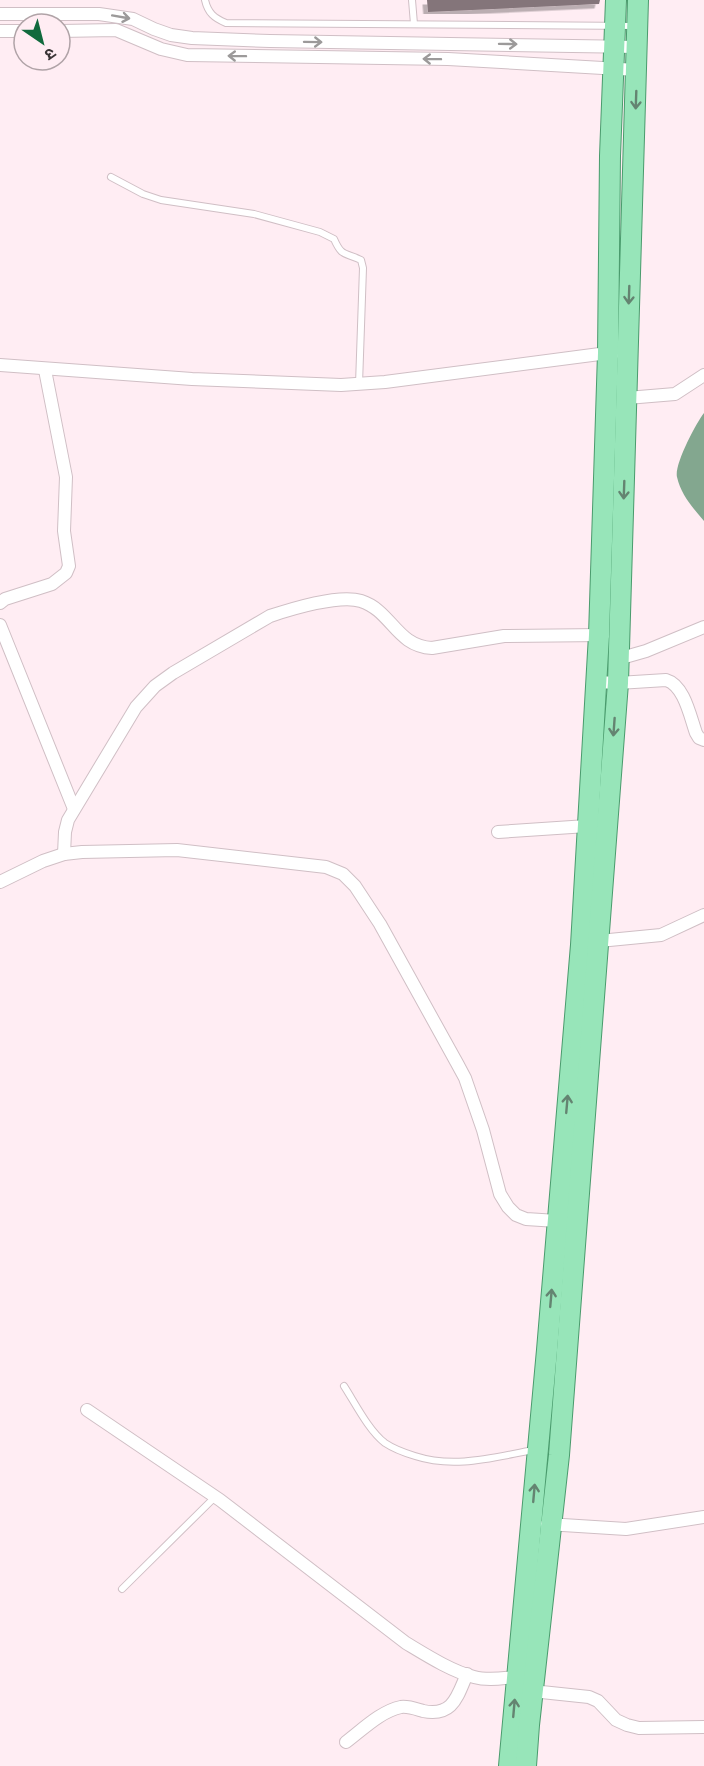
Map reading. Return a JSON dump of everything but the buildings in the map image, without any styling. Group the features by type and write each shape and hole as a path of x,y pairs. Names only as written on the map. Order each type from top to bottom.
{"main road":[{"path":"526,1766 532,1690 559,1455 555,1363 557,1221 580,945 599,635 608,353 608,231 616,0"},
{"path":"509,1766 538,1449 555,1363 598,941 618,682 638,0"}],"street":[{"path":"98,30 99,0"},
{"path":"72,14 99,14 133,19 171,35 192,38 270,42 637,47"},
{"path":"137,38 143,24"},
{"path":"72,31 116,30 169,52 193,55 448,59 637,70"},
{"path":"0,365 192,379 359,384 628,351"},
{"path":"0,603 5,599 51,584 66,573 69,566 64,531 66,477 45,370"},
{"path":"627,398 675,394 704,375"},
{"path":"63,854 65,832 74,809 136,707 155,686 257,623 288,610 334,600 359,600 379,611 406,640 432,648 504,636 619,634"},
{"path":"0,625 74,809"},
{"path":"618,659 646,651 704,627"},
{"path":"596,682 666,680 673,682 681,692 696,733 704,740"},
{"path":"498,832 587,826"},
{"path":"0,882 43,861 63,854 82,852 177,850 326,867 343,874 355,886 380,924 465,1078 483,1130 500,1194 508,1208 526,1220 557,1221"},
{"path":"598,941 661,935 704,915"},
{"path":"87,1410 215,1497 406,1643 431,1659 474,1677 517,1677"},
{"path":"531,1523 626,1529 704,1517"},
{"path":"346,1742 382,1715 394,1709 404,1706 427,1712 443,1712 450,1708 467,1674"},
{"path":"532,1690 589,1697 598,1701 616,1720 639,1728 704,1727"}],"lane":[{"path":"205,0 208,10 215,19 226,23 638,26"},
{"path":"412,0 414,24"},
{"path":"111,177 161,200 254,214 320,232 334,239 339,250 344,254 361,260 363,268 359,384"},
{"path":"344,1386 372,1429 384,1442 403,1452 430,1461 463,1463 538,1449"},
{"path":"122,1589 215,1497"}],"shaded area":[{"path":"704,413 704,521 684,495 677,471 686,444"}]}
